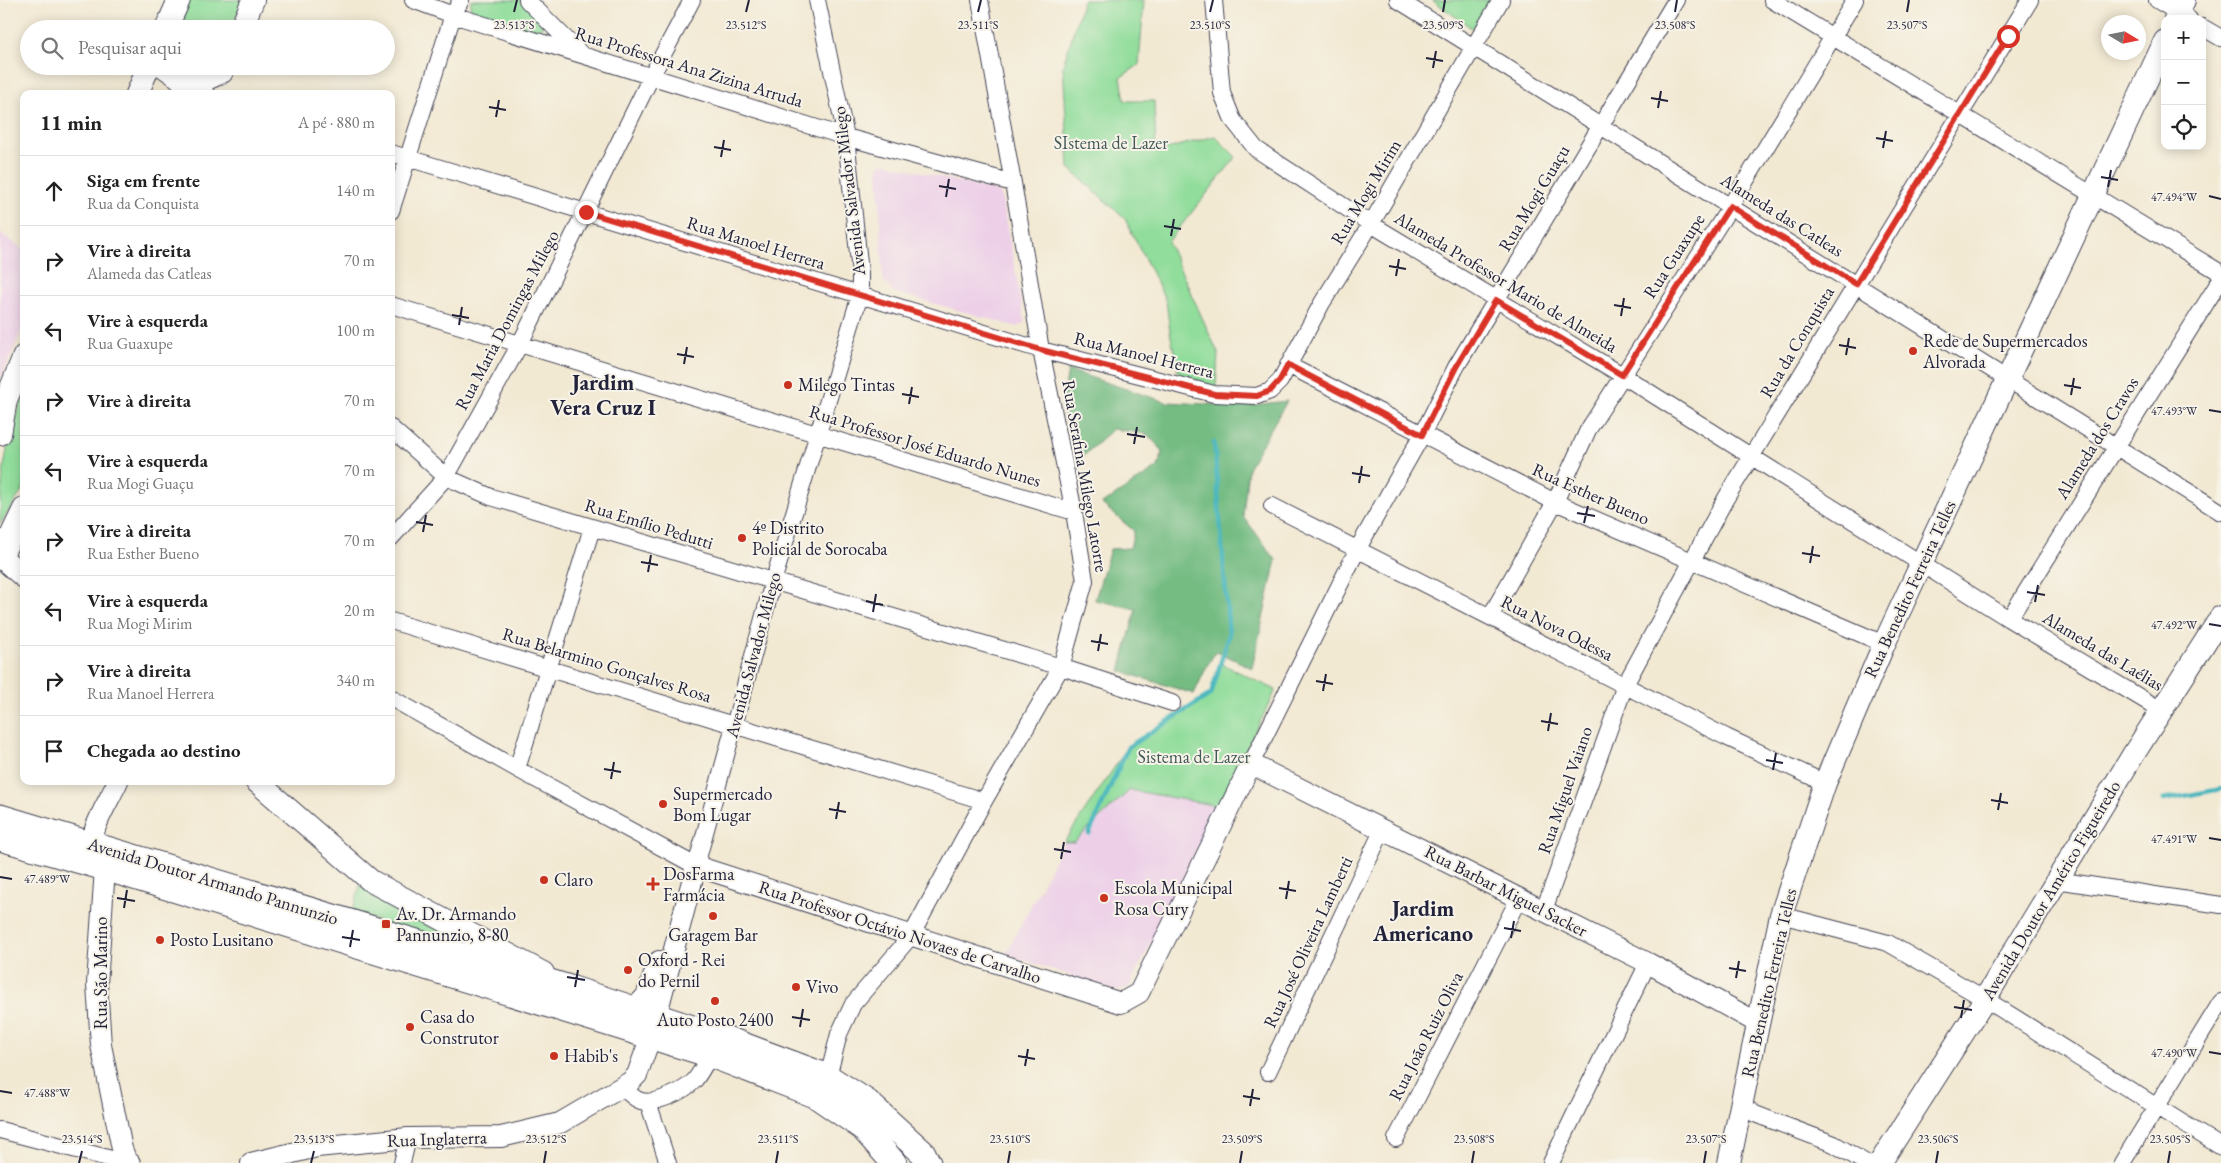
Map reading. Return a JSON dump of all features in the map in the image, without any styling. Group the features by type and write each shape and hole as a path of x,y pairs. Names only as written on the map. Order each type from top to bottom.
{"main road":[{"path":"170,20 179,0"},
{"path":"245,20 253,0"},
{"name":"Rua Benedito Ferreira Telles","path":"1729,1163 1781,915 1824,783 1884,644 2006,378 2161,50"},
{"path":"139,90 145,75"},
{"path":"174,75 197,90"},
{"path":"182,81 202,80 212,75"},
{"path":"215,90 221,75"},
{"path":"0,434 6,400 20,366"},
{"path":"20,517 0,557 20,574"},
{"name":"Avenida Doutor Américo Figueiredo","path":"1880,1163 1985,999 2161,710 2211,646 2221,617"},
{"path":"261,785 371,881 572,989"},
{"name":"Avenida Doutor Armando Pannunzio","path":"0,817 96,859 647,1020"},
{"name":"Avenida Doutor Armando Pannunzio","path":"3,841 96,859 572,989 647,1020"},
{"path":"647,1020 711,1055 815,1095 862,1128 892,1162"},
{"path":"647,1020 723,1038 828,1077 868,1102 923,1153 928,1163"}],"street":[{"name":"Rua Professora Ana Zizina Arruda","path":"413,0 453,15 846,137 1013,183"},
{"path":"395,184 399,156 460,0"},
{"path":"527,0 582,55"},
{"name":"Rua Maria Domingas Milego","path":"395,534 446,477 520,344 692,0"},
{"name":"Avenida Salvador Milego","path":"647,1020 696,866 773,582 860,295 860,273 846,137 818,0"},
{"name":"Rua Serafina Milego Latorre","path":"828,1077 838,1034 852,1004 911,936 984,801 1061,667 1085,581 1074,512 1041,350 980,0"},
{"name":"Alameda Professor Mario de Almeida","path":"1214,0 1222,93 1233,120 1256,150 1371,224 1622,375 1922,564"},
{"name":"Alameda das Catleas","path":"1398,0 1602,125 2221,512"},
{"name":"Rua Mogi Mirim","path":"1257,396 1270,391 1280,380 1322,303 1371,224 1501,0"},
{"name":"Rua Mogi Guaçu","path":"1251,764 1357,550 1422,435 1456,367 1676,0"},
{"path":"1772,0 2221,272"},
{"name":"Rua Guaxupe","path":"1490,616 1555,502 1588,430 1730,206 1855,0"},
{"name":"Rua da Conquista","path":"1625,685 1691,561 1752,456 2030,0"},
{"path":"2157,0 2182,12"},
{"path":"538,41 547,37 550,24"},
{"path":"2206,29 2221,38"},
{"name":"Rua Manoel Herrera","path":"399,156 1041,350 1214,394 1257,396"},
{"name":"Alameda dos Cravos","path":"2009,619 2221,279"},
{"name":"Rua Professor José Eduardo Nunes","path":"395,305 1074,512"},
{"name":"Rua Esther Bueno","path":"1288,365 1555,502 1884,644"},
{"name":"Rua Emílio Pedutti","path":"395,432 446,477 491,497 1061,667 1172,703"},
{"name":"Rua Nova Odessa","path":"1272,506 1726,737 1824,783"},
{"path":"517,770 592,528"},
{"name":"Alameda das Laélias","path":"1922,564 2009,619 2161,710"},
{"name":"Rua Belarmino Gonçalves Rosa","path":"395,622 984,801"},
{"name":"Rua Miguel Vaiano","path":"1544,910 1625,685"},
{"name":"Rua Professor Octávio Novaes de Carvalho","path":"395,700 517,770 696,866 1121,1003 1139,993 1251,764"},
{"name":"Rua Barbar Miguel Sacker","path":"1251,764 1648,963 1758,1023"},
{"name":"Rua São Marino","path":"116,785 94,830 97,984 100,1044 122,1149 129,1163"},
{"name":"Rua José Oliveira Lamberti","path":"1268,1072 1383,829"},
{"path":"2056,880 2214,904 2221,913"},
{"name":"Rua João Ruiz Oliva","path":"1396,1139 1519,898"},
{"path":"1781,915 1888,943 1985,999 2221,1147"},
{"path":"1552,1163 1648,963"},
{"path":"2122,1163 2221,1002"},
{"name":"Rua Inglaterra","path":"251,1163 317,1147 408,1138 501,1137 560,1123 622,1087 637,1075 647,1020"},
{"path":"622,1087 640,1101 648,1102 684,1089 695,1080 711,1055"},
{"path":"1742,1101 1744,1106 1754,1114 1828,1141 1866,1163"},
{"path":"648,1102 668,1163"},
{"path":"0,1130 129,1163"},
{"path":"402,1163 408,1138"}],"shaded area":[{"path":"882,162 994,191 1001,195 1025,322 1018,327 893,292 883,280 878,167"},
{"path":"0,233 20,247 20,334 0,381"},
{"name":"Escola Municipal Rosa Cury","path":"1130,790 1218,806 1129,987 1117,991 1006,954 1064,842"}],"green space":[{"path":"186,0 243,0 235,20 177,20"},
{"path":"471,0 520,0 542,24 542,31 536,33 476,14 470,8"},
{"name":"SIstema de Lazer","path":"1083,0 1144,0 1139,65 1121,77 1125,101 1154,101 1156,152 1215,136 1236,157 1168,242 1218,353 1216,387 1179,376 1166,301 1125,219 1069,168 1063,66"},
{"path":"1432,0 1490,0 1473,29"},
{"path":"1068,370 1166,402 1245,406 1287,401 1248,468 1243,516 1276,560 1252,668 1216,651 1194,694 1120,671 1136,609 1095,600 1110,549 1130,548 1134,531 1102,504 1158,467 1163,451 1147,434 1113,429 1080,459 1073,447 1062,406"},
{"path":"20,404 20,494 0,524 3,474 9,441"},
{"name":"Sistema de Lazer","path":"1220,663 1276,690 1218,806 1130,790 1074,842 1064,842 1128,747 1211,695"},
{"path":"360,885 502,959 352,913"}],"waterway":[{"path":"1089,834 1128,747 1211,694 1229,635 1214,443"},
{"path":"2163,800 2221,789"}],"place":[{"name":"Rede de Supermercados Alvorada","path":"1913,351"},
{"name":"Milego Tintas","path":"788,385"},
{"name":"4º Distrito Policial de Sorocaba","path":"742,538"},
{"name":"Supermercado Bom Lugar","path":"663,804"},
{"name":"Claro","path":"544,880"},
{"name":"DosFarma Farmácia","path":"653,884"},
{"name":"Escola Municipal Rosa Cury","path":"1104,898"},
{"name":"Garagem Bar","path":"713,916"},
{"name":"Av. Dr. Armando Pannunzio, 8-80","path":"386,924"},
{"name":"Posto Lusitano","path":"160,940"},
{"name":"Oxford - Rei do Pernil","path":"628,970"},
{"name":"Vivo","path":"796,987"},
{"name":"Auto Posto 2400","path":"715,1001"},
{"name":"Casa do Construtor","path":"410,1027"},
{"name":"Habib's","path":"554,1056"}],"district":[{"name":"Jardim Vera Cruz I","path":"603,395"},
{"name":"Jardim Americano","path":"1423,920"}],"route":[{"path":"586,212 1041,350 1214,394 1257,396 1270,391 1280,380 1288,365 1422,435 1456,367 1496,300 1622,375 1730,206 1856,284 2008,36"}]}
